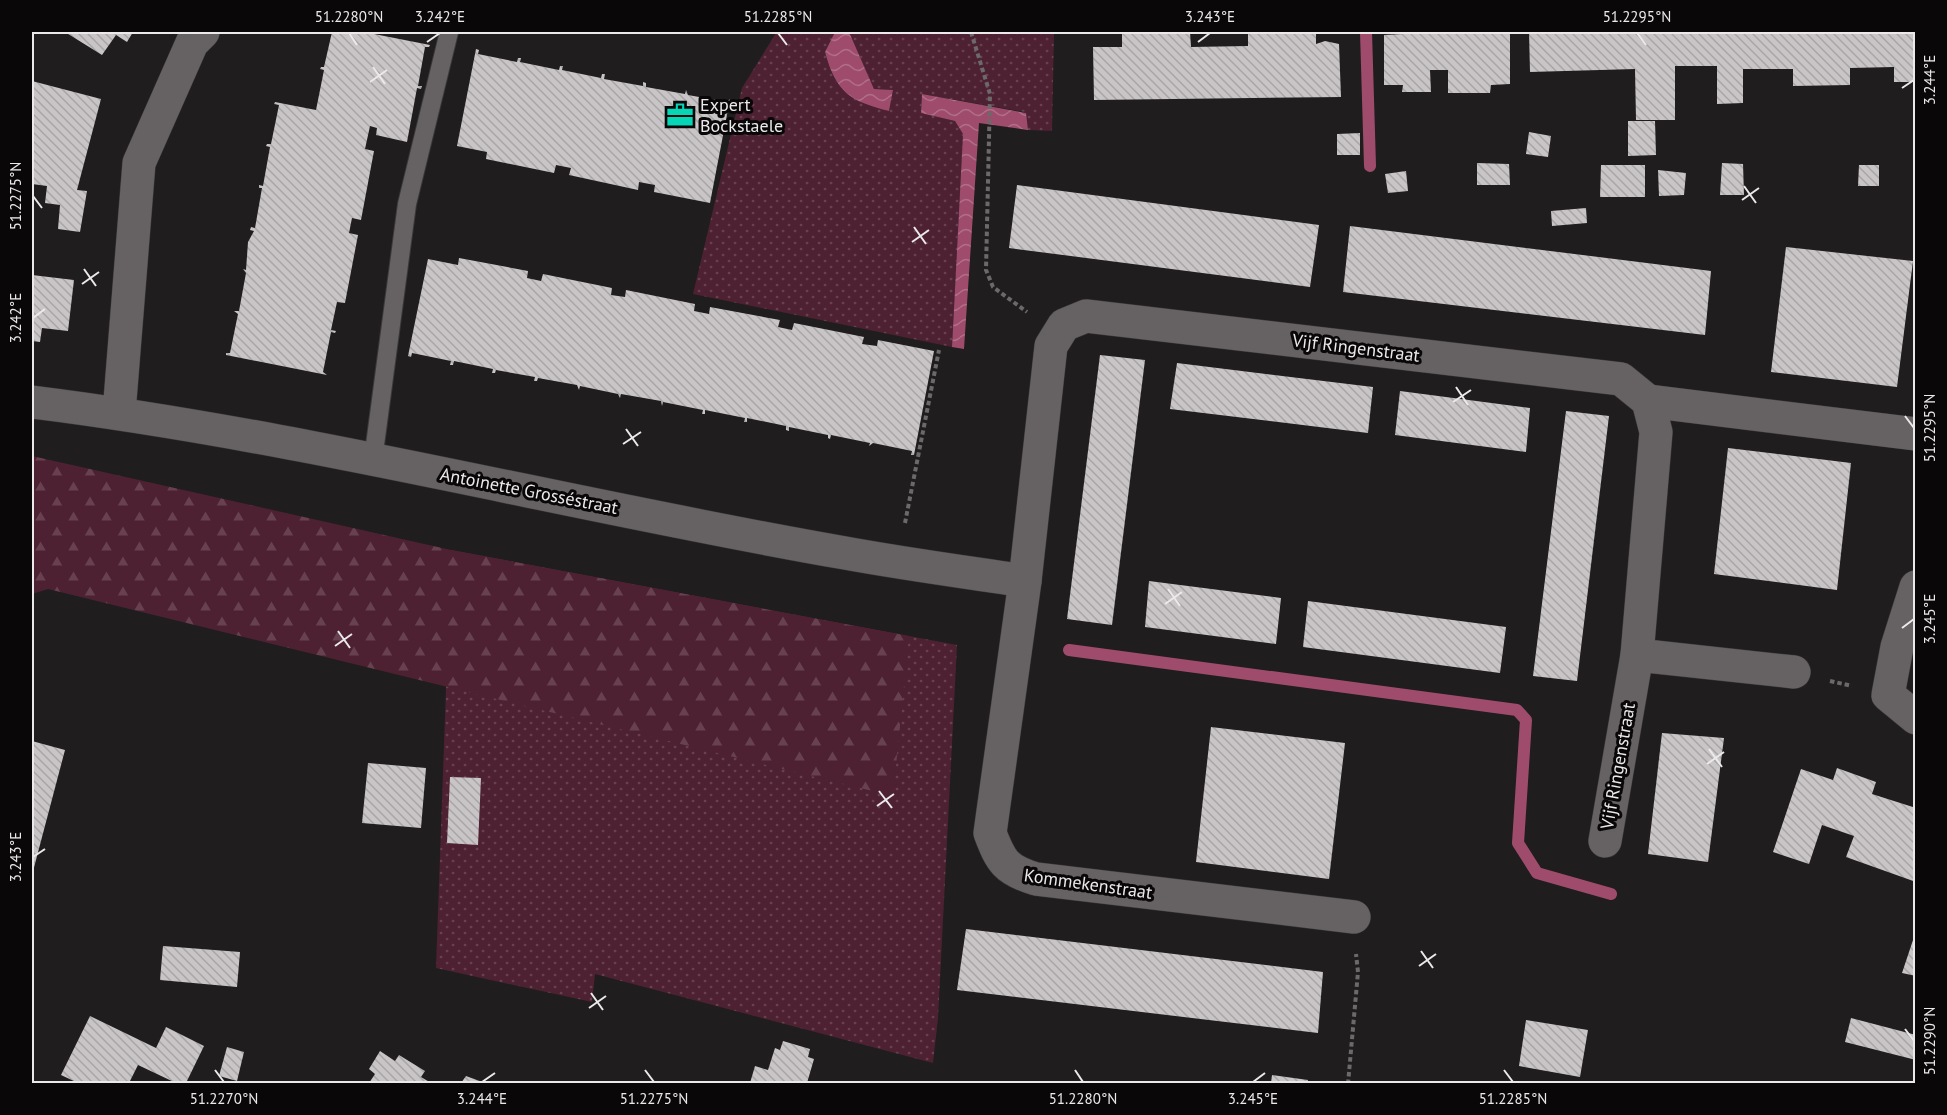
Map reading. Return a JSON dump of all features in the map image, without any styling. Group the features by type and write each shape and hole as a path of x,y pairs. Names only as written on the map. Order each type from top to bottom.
{"street":[{"path":"119,413 139,163 192,44 203,32"},
{"name":"Vijf Ringenstraat","path":"1064,325 1086,316 1621,379 1648,401 1656,432 1637,655 1605,841"},
{"path":"1025,581 1051,346 1064,325"},
{"path":"1648,401 1916,434"},
{"name":"Antoinette Grosséstraat","path":"32,402 119,413 373,460 844,553 1025,581"},
{"name":"Kommekenstraat","path":"1025,581 990,833 999,857 1014,872 1036,879 1354,917"},
{"path":"1916,586 1897,647 1888,695 1916,718"},
{"path":"1637,655 1794,672"}],"lane":[{"path":"373,460 407,204 449,32"}],"path":[{"path":"971,32 990,94 986,270 993,287 1005,298 1027,312 1064,325"},
{"path":"894,524 904,526 939,350"},
{"path":"1794,672 1888,695"},
{"path":"1348,1083 1358,972 1354,917"}],"green space":[{"path":"835,32 825,52 834,78 846,93 854,98 889,111 893,90 874,89 849,32 1054,32 1052,131 1028,130 1025,112 922,94 921,113 955,121 963,134 952,347 693,294 742,88 776,33"},
{"path":"32,456 451,550 909,636 893,796 48,589 32,594"},
{"path":"451,550 957,645 938,1018 933,1063 595,974 592,1002 436,968"}],"water":[{"path":"835,32 849,32 874,89 893,90 889,111 855,99 840,86 829,66 825,52"},
{"path":"922,94 1026,113 1028,130 979,123 964,349 952,347 963,134 955,121 921,113"}],"building":[{"path":"65,32 133,32 127,42 116,35 102,55"},
{"path":"332,32 364,32 430,45 425,47 418,86 422,86 421,89 417,88 407,142 376,135 377,128 370,126 365,149 374,151 361,220 352,218 349,233 358,235 345,303 337,302 331,330 336,331 331,332 323,372 327,375 226,355 226,353 230,353 238,314 234,311 239,311 246,273 243,269 246,270 248,242 254,231 250,230 251,227 255,228 262,188 259,188 259,185 263,186 270,147 266,146 271,144 279,105 274,104 275,102 316,110 324,70 320,69 324,67"},
{"path":"1122,32 1190,32 1191,47 1248,46 1248,32 1316,32 1316,44 1325,41 1339,44 1341,97 1094,100 1093,47 1122,47"},
{"path":"1403,32 1510,33 1510,84 1491,85 1490,93 1448,93 1448,70 1430,70 1431,92 1402,92 1403,85 1384,85 1384,35 1403,34"},
{"path":"1529,32 1916,32 1916,82 1894,82 1894,67 1850,68 1850,85 1793,86 1793,69 1743,69 1743,103 1717,104 1717,66 1675,66 1675,120 1636,120 1635,69 1530,72"},
{"path":"476,49 479,50 478,54 517,62 518,58 521,58 520,62 559,70 560,66 563,66 562,70 601,78 602,74 605,74 604,79 643,86 643,82 646,83 646,87 685,94 686,90 688,95 727,102 730,99 710,203 654,192 655,185 639,182 638,190 569,175 571,168 556,165 554,173 486,159 487,152 457,146"},
{"path":"32,81 101,99 77,190 87,191 80,232 58,229 60,205 45,203 47,186 32,184"},
{"path":"1628,121 1655,121 1656,155 1628,156"},
{"path":"1529,132 1551,136 1548,157 1526,154"},
{"path":"1360,133 1360,155 1337,155 1337,134"},
{"path":"1477,163 1509,164 1510,185 1477,185"},
{"path":"1722,163 1743,164 1744,195 1720,195"},
{"path":"1601,165 1645,165 1645,197 1600,197"},
{"path":"1859,165 1879,165 1879,186 1858,186"},
{"path":"1658,170 1686,173 1684,195 1659,196"},
{"path":"1406,171 1408,191 1388,193 1385,174"},
{"path":"1017,185 1319,225 1310,287 1009,248"},
{"path":"1586,208 1587,223 1552,226 1551,211"},
{"path":"1350,226 1711,271 1705,335 1343,292"},
{"path":"1786,247 1913,261 1897,387 1771,372"},
{"path":"459,258 528,271 527,278 541,281 543,274 612,288 611,295 625,297 626,290 695,304 694,311 709,314 710,307 780,320 778,327 792,330 794,323 864,337 862,344 877,346 878,340 934,351 914,455 911,455 912,451 873,443 869,446 870,443 831,435 830,439 828,435 789,427 789,431 786,430 786,426 747,418 747,422 744,422 745,418 705,410 705,414 702,414 703,410 663,402 662,406 661,401 621,394 620,398 618,394 580,386 579,390 577,385 538,378 534,381 535,377 496,370 492,373 493,369 454,361 453,365 450,365 451,361 412,353 411,357 408,356 428,259 458,265"},
{"path":"32,275 74,280 68,331 42,328 40,342 32,341"},
{"path":"1100,355 1145,360 1112,625 1067,619"},
{"path":"1177,363 1373,387 1368,433 1170,409"},
{"path":"1400,391 1530,408 1526,452 1395,435"},
{"path":"1566,411 1609,416 1577,681 1533,676"},
{"path":"1728,448 1851,463 1837,590 1714,574"},
{"path":"1149,581 1281,598 1276,644 1145,627"},
{"path":"1308,601 1506,627 1500,673 1303,647"},
{"path":"1211,727 1345,743 1329,879 1196,862"},
{"path":"1662,733 1724,738 1708,862 1648,854"},
{"path":"32,741 65,750 32,875"},
{"path":"368,763 426,768 421,828 362,823"},
{"path":"1837,768 1876,782 1872,794 1916,808 1916,882 1846,857 1854,836 1822,825 1809,864 1773,852 1801,769 1833,780"},
{"path":"450,777 481,778 478,845 447,843"},
{"path":"966,929 1323,972 1318,1033 957,990"},
{"path":"1916,934 1916,976 1902,973"},
{"path":"163,946 240,952 237,987 160,980"},
{"path":"90,1016 156,1048 166,1027 204,1046 186,1083 176,1083 138,1065 129,1083 78,1083 61,1075"},
{"path":"1851,1018 1916,1035 1916,1060 1845,1042"},
{"path":"1526,1020 1588,1030 1580,1077 1519,1066"},
{"path":"783,1041 810,1049 808,1057 814,1059 807,1083 750,1083 755,1066 768,1070 775,1048 780,1050"},
{"path":"227,1047 244,1052 237,1081 219,1076"},
{"path":"380,1051 395,1061 399,1055 425,1071 421,1077 431,1083 369,1083 375,1074 369,1069"},
{"path":"1272,1075 1308,1080 1307,1083 1271,1083"},
{"path":"466,1076 485,1083 461,1083"}],"waterway":[{"path":"1366,32 1370,166"},
{"path":"1069,650 1517,710 1526,720 1518,843 1537,873 1611,894"}],"place":[{"name":"Expert Bockstaele","path":"680,115"}]}
